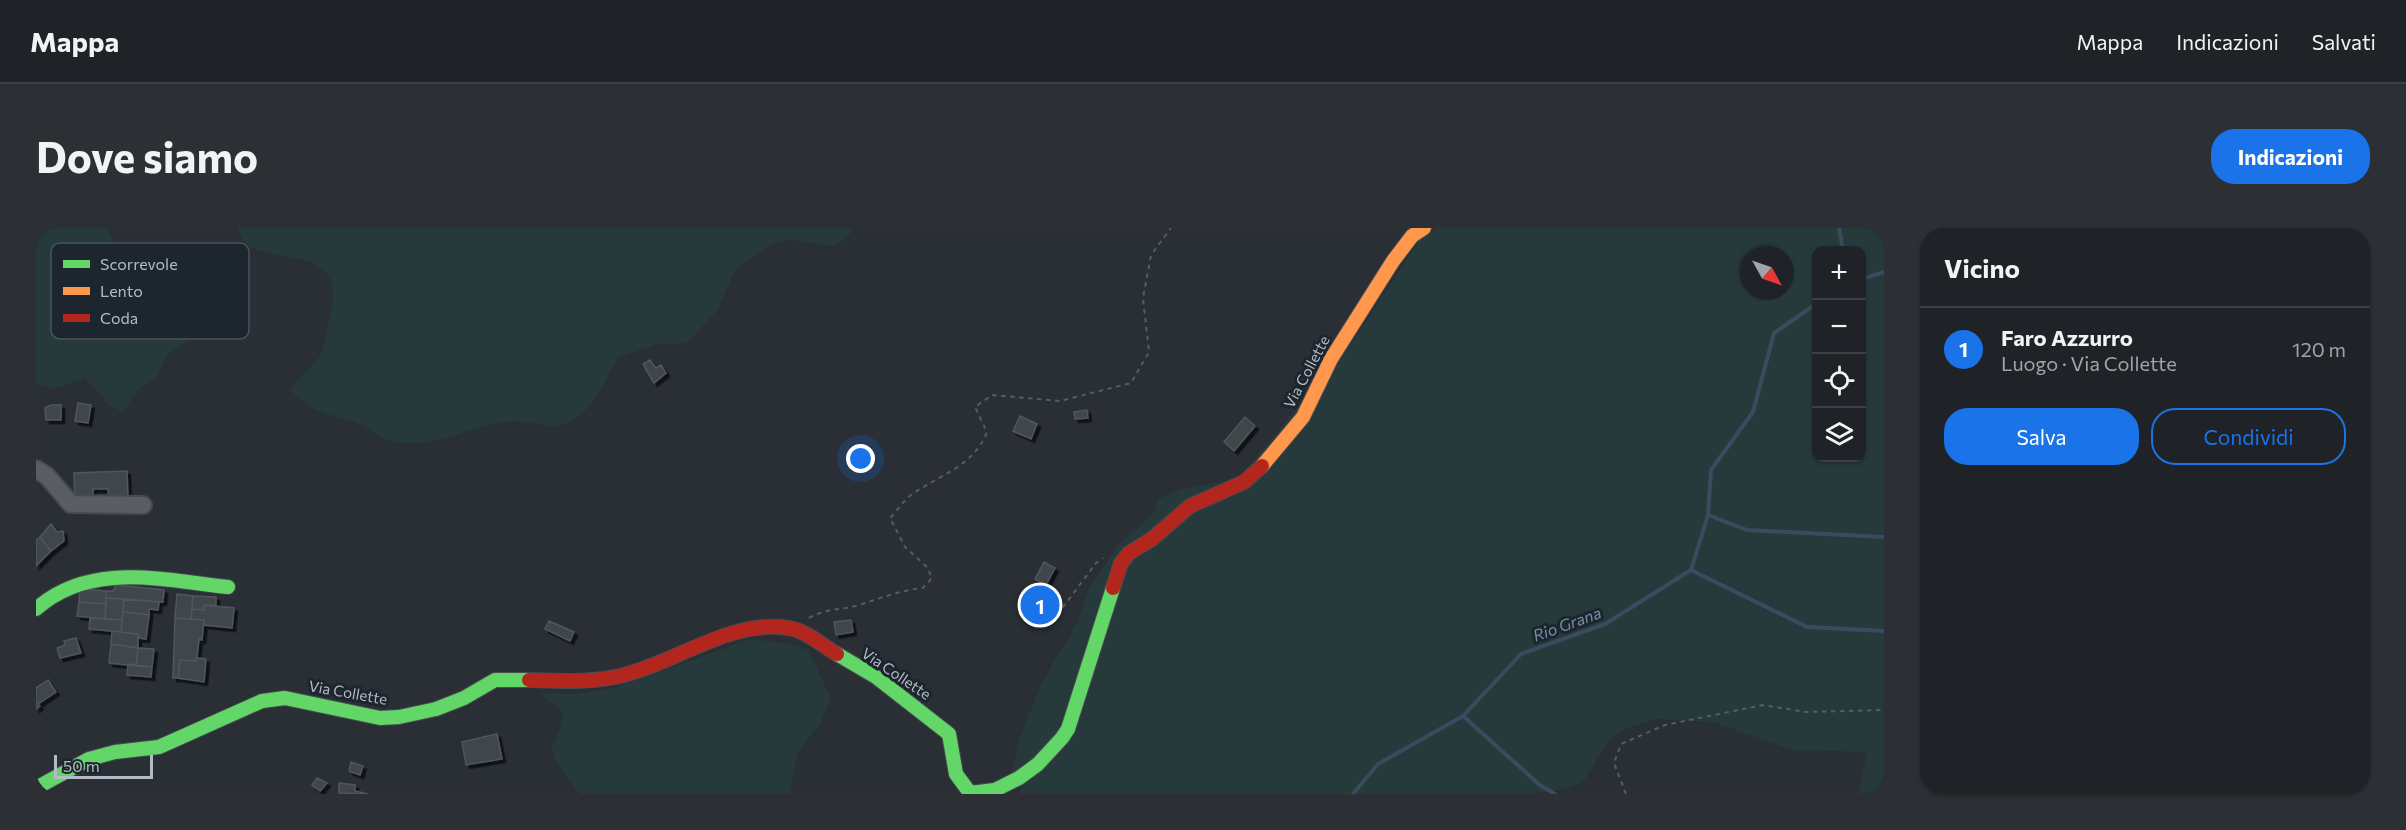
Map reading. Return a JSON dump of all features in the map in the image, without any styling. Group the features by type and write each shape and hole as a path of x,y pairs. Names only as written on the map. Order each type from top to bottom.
{"street":[{"name":"Via Collette","path":"36,788 89,759 115,752 159,747 193,734 262,701 285,699 380,718 399,717 464,698 495,680 578,681 622,676 665,663 730,633 761,628 791,628 876,677 934,720 949,734 951,765 957,782 970,793 997,790 1040,763 1054,750 1068,729 1106,616 1116,572 1126,556 1152,539 1190,506 1244,482 1262,466 1303,417 1332,359 1393,261 1412,236 1424,228"},
{"path":"36,469 47,476 71,504 143,506"},
{"path":"36,609 48,597 73,584 115,578 228,587"}],"path":[{"path":"791,628 825,609 856,606 907,589 923,588 932,578 927,567 905,547 890,518 910,495 966,462 982,442 987,432 975,407 992,395 1060,402 1131,383 1149,352 1143,298 1150,255 1171,228"},
{"path":"1052,622 1096,562 1107,556 1126,556"},
{"path":"1626,794 1614,763 1621,744 1665,725 1763,705 1806,712 1884,710"}],"shaded area":[{"path":"36,228 107,228 114,243 51,243 51,339 190,339 167,355 157,377 137,391 123,412 109,405 85,378 53,389 36,384"},
{"path":"238,228 854,228 845,240 832,246 791,240 777,242 736,268 718,309 689,341 672,345 659,343 618,358 593,400 573,420 557,425 506,422 437,440 409,443 389,440 356,422 310,407 291,390 321,355 333,292 327,274 313,264 296,258 259,251 249,243 245,243"},
{"path":"1436,228 1884,228 1884,794 1859,794 1867,752 1794,750 1713,722 1656,719 1626,729 1612,737 1585,779 1572,787 1534,794 1018,794 1022,787 1011,777 1019,740 1042,682 1076,625 1089,589 1117,547 1156,510 1158,499 1181,489 1238,479 1351,344 1419,241"},
{"path":"750,639 790,644 808,650 831,698 821,722 797,754 790,794 579,794 558,765 553,752 552,745 561,729 563,712 539,693 579,694 617,687"}],"building":[{"path":"650,360 656,368 661,365 666,373 654,383 643,364"},
{"path":"78,403 91,405 88,423 75,421"},
{"path":"51,405 61,405 61,420 46,420 45,408"},
{"path":"1087,410 1088,418 1075,419 1074,412"},
{"path":"1020,416 1037,424 1031,439 1013,431"},
{"path":"1245,417 1255,426 1234,451 1224,442"},
{"path":"127,471 128,498 109,499 108,489 93,489 93,500 75,501 74,473"},
{"path":"51,524 57,532 63,531 64,541 51,551 40,537"},
{"path":"40,537 51,551 36,566 36,540"},
{"path":"1044,562 1055,568 1046,585 1035,579"},
{"path":"116,585 164,590 163,602 106,598 106,591 113,591"},
{"path":"80,589 106,591 106,604 79,602"},
{"path":"177,594 193,596 191,619 175,618"},
{"path":"193,596 216,597 216,606 204,605 204,610 192,609"},
{"path":"1040,597 1046,600 1049,606 1046,612 1040,615 1034,612 1031,606 1034,600"},
{"path":"106,598 124,599 122,620 105,619"},
{"path":"124,599 159,602 158,610 149,609 149,615 123,612"},
{"path":"79,602 106,604 105,619 77,616"},
{"path":"204,605 234,608 232,628 204,625 204,620 191,619 192,609 204,610"},
{"path":"123,612 149,615 146,639 139,638 138,634 121,632"},
{"path":"90,618 122,620 121,632 89,629"},
{"path":"175,618 204,620 197,658 195,661 180,660 178,678 173,678"},
{"path":"851,620 853,632 836,635 834,622"},
{"path":"549,621 574,632 570,641 545,629"},
{"path":"112,631 138,634 138,648 111,644"},
{"path":"76,638 81,653 60,658 57,648 65,645 64,641"},
{"path":"111,644 138,648 136,666 109,663"},
{"path":"138,648 154,649 152,667 136,666"},
{"path":"197,658 206,659 204,682 178,678 180,660 195,661"},
{"path":"128,664 152,667 151,677 127,675"},
{"path":"48,680 56,692 38,704 40,706 36,709 36,688"},
{"path":"497,734 502,759 466,765 462,742"},
{"path":"351,762 363,766 360,775 349,771"},
{"path":"317,778 327,783 320,791 312,785"},
{"path":"339,783 355,785 355,791 368,794 339,793"}],"waterway":[{"name":"Rio Grana","path":"1839,228 1842,246"},
{"name":"Rio Grana","path":"1866,278 1884,272"},
{"name":"Rio Grana","path":"1353,794 1378,764 1463,716 1521,654 1605,624 1691,570 1708,515 1711,470 1753,412 1774,333 1812,307"},
{"name":"Rio Grana","path":"1708,515 1747,530 1884,537"},
{"name":"Rio Grana","path":"1691,570 1807,627 1884,631"},
{"name":"Rio Grana","path":"1463,716 1541,786 1555,794"}],"traffic: fast":[{"path":"36,609 57,594 80,584 103,579 153,578 228,587"},
{"path":"837,654 876,677 949,734 956,774 970,793 995,790 1019,778 1038,764 1068,729 1113,588"},
{"path":"36,788 89,759 115,752 159,747 262,701 285,698 380,718 399,717 436,709 464,698 495,680 529,680"}],"traffic: slow":[{"path":"1262,466 1303,417 1331,359 1393,261 1412,236 1424,228"}],"traffic: jam":[{"path":"1113,588 1121,563 1129,553 1152,539 1190,506 1244,482 1262,466"},
{"path":"529,680 565,681 612,678 645,669 726,635 768,627 795,629 837,654"}],"place":[{"name":"Faro Azzurro","path":"1040,605"}]}
